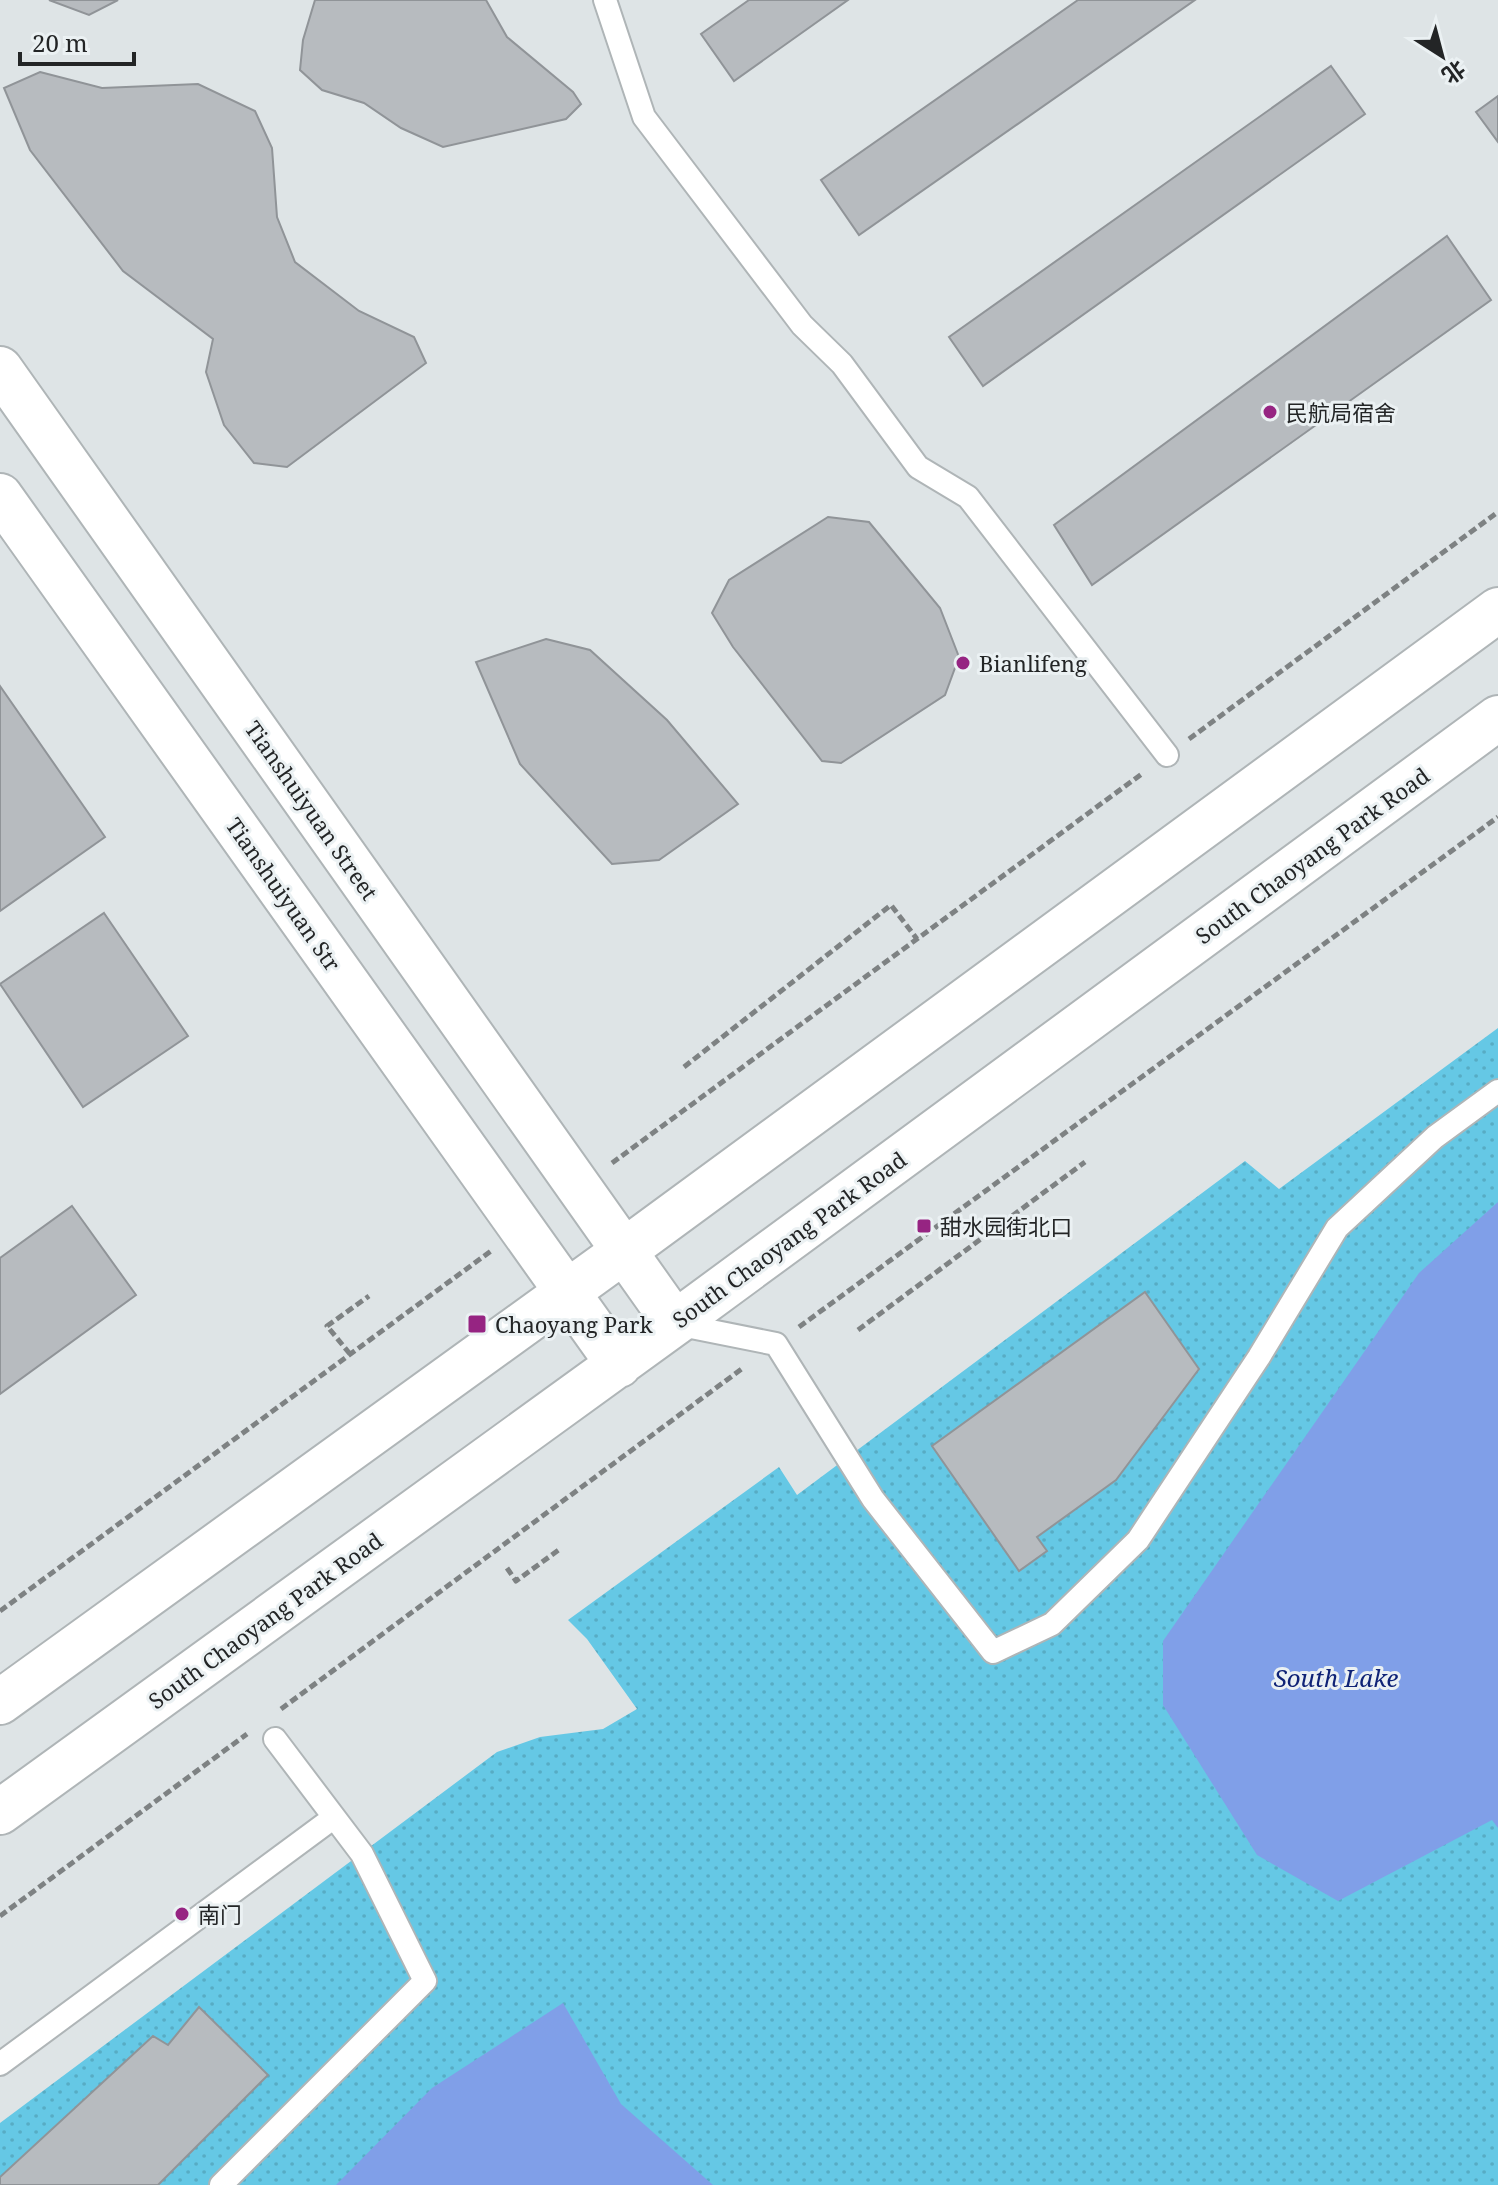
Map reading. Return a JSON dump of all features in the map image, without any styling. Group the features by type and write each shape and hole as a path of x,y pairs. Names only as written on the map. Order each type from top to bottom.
{"main road":[{"name":"Tianshuiyuan Street","path":"0,369 675,1323"},
{"name":"Tianshuiyuan Str","path":"0,496 619,1365"},
{"path":"0,1702 624,1251 1498,610"},
{"name":"South Chaoyang Park Road","path":"0,1812 619,1365 1498,718"}],"lane":[{"path":"605,0 644,117 802,325 842,364 918,467 968,497 1167,755"},
{"path":"675,1323 776,1344 873,1499 993,1652 1052,1624 1138,1540 1259,1357 1337,1228 1435,1137 1498,1091"},
{"path":"221,2185 425,1981 362,1854 275,1739"},
{"path":"0,2064 333,1818"}],"path":[{"path":"579,1187 1498,512"},
{"path":"684,1067 891,905 917,939"},
{"path":"858,1330 1085,1162"},
{"path":"0,1611 522,1229"},
{"path":"350,1354 327,1326 369,1296"},
{"path":"507,1568 516,1581 560,1549"}],"shaded area":[{"path":"1498,1028 1498,2185 0,2185 0,2123 497,1752 540,1737 603,1729 637,1709 587,1639 568,1620 779,1467 797,1495 1245,1161 1279,1189"}],"water":[{"name":"South Lake","path":"1498,1202 1498,1828 1492,1820 1338,1901 1257,1855 1163,1705 1163,1641 1419,1273"},
{"path":"563,2003 621,2104 713,2185 336,2185 432,2088"}],"building":[{"path":"49,0 118,0 89,15"},
{"path":"315,0 486,0 507,37 573,92 581,104 566,119 443,147 401,128 364,103 322,90 300,70 303,40"},
{"path":"749,0 848,0 734,81 701,34"},
{"path":"1078,0 1195,0 859,235 821,180"},
{"path":"1331,66 1365,114 983,386 949,337"},
{"path":"40,72 102,88 198,84 255,111 272,148 277,217 295,262 359,311 414,337 426,363 287,467 254,463 224,425 206,372 213,339 123,271 30,150 4,88"},
{"path":"1498,96 1498,142 1476,112"},
{"name":"民航局宿舍","path":"1447,236 1491,300 1092,585 1054,525"},
{"path":"828,517 869,522 940,608 959,657 945,695 841,763 822,761 733,647 712,613 729,580"},
{"path":"546,639 590,650 667,720 738,804 659,860 612,864 520,764 476,662"},
{"path":"0,686 105,837 0,911"},
{"path":"104,913 188,1036 83,1107 0,984"},
{"path":"72,1206 136,1295 0,1394 0,1258"},
{"path":"1145,1292 1199,1369 1116,1480 1037,1537 1047,1551 1019,1571 932,1446"},
{"path":"199,2007 268,2075 158,2185 0,2185 0,2177 153,2036 168,2045"}],"place":[{"name":"民航局宿舍","path":"1270,412"},
{"name":"Bianlifeng","path":"963,663"},
{"name":"甜水园街北口","path":"924,1226"},
{"name":"Chaoyang Park","path":"477,1324"},
{"name":"南门","path":"182,1914"}]}
